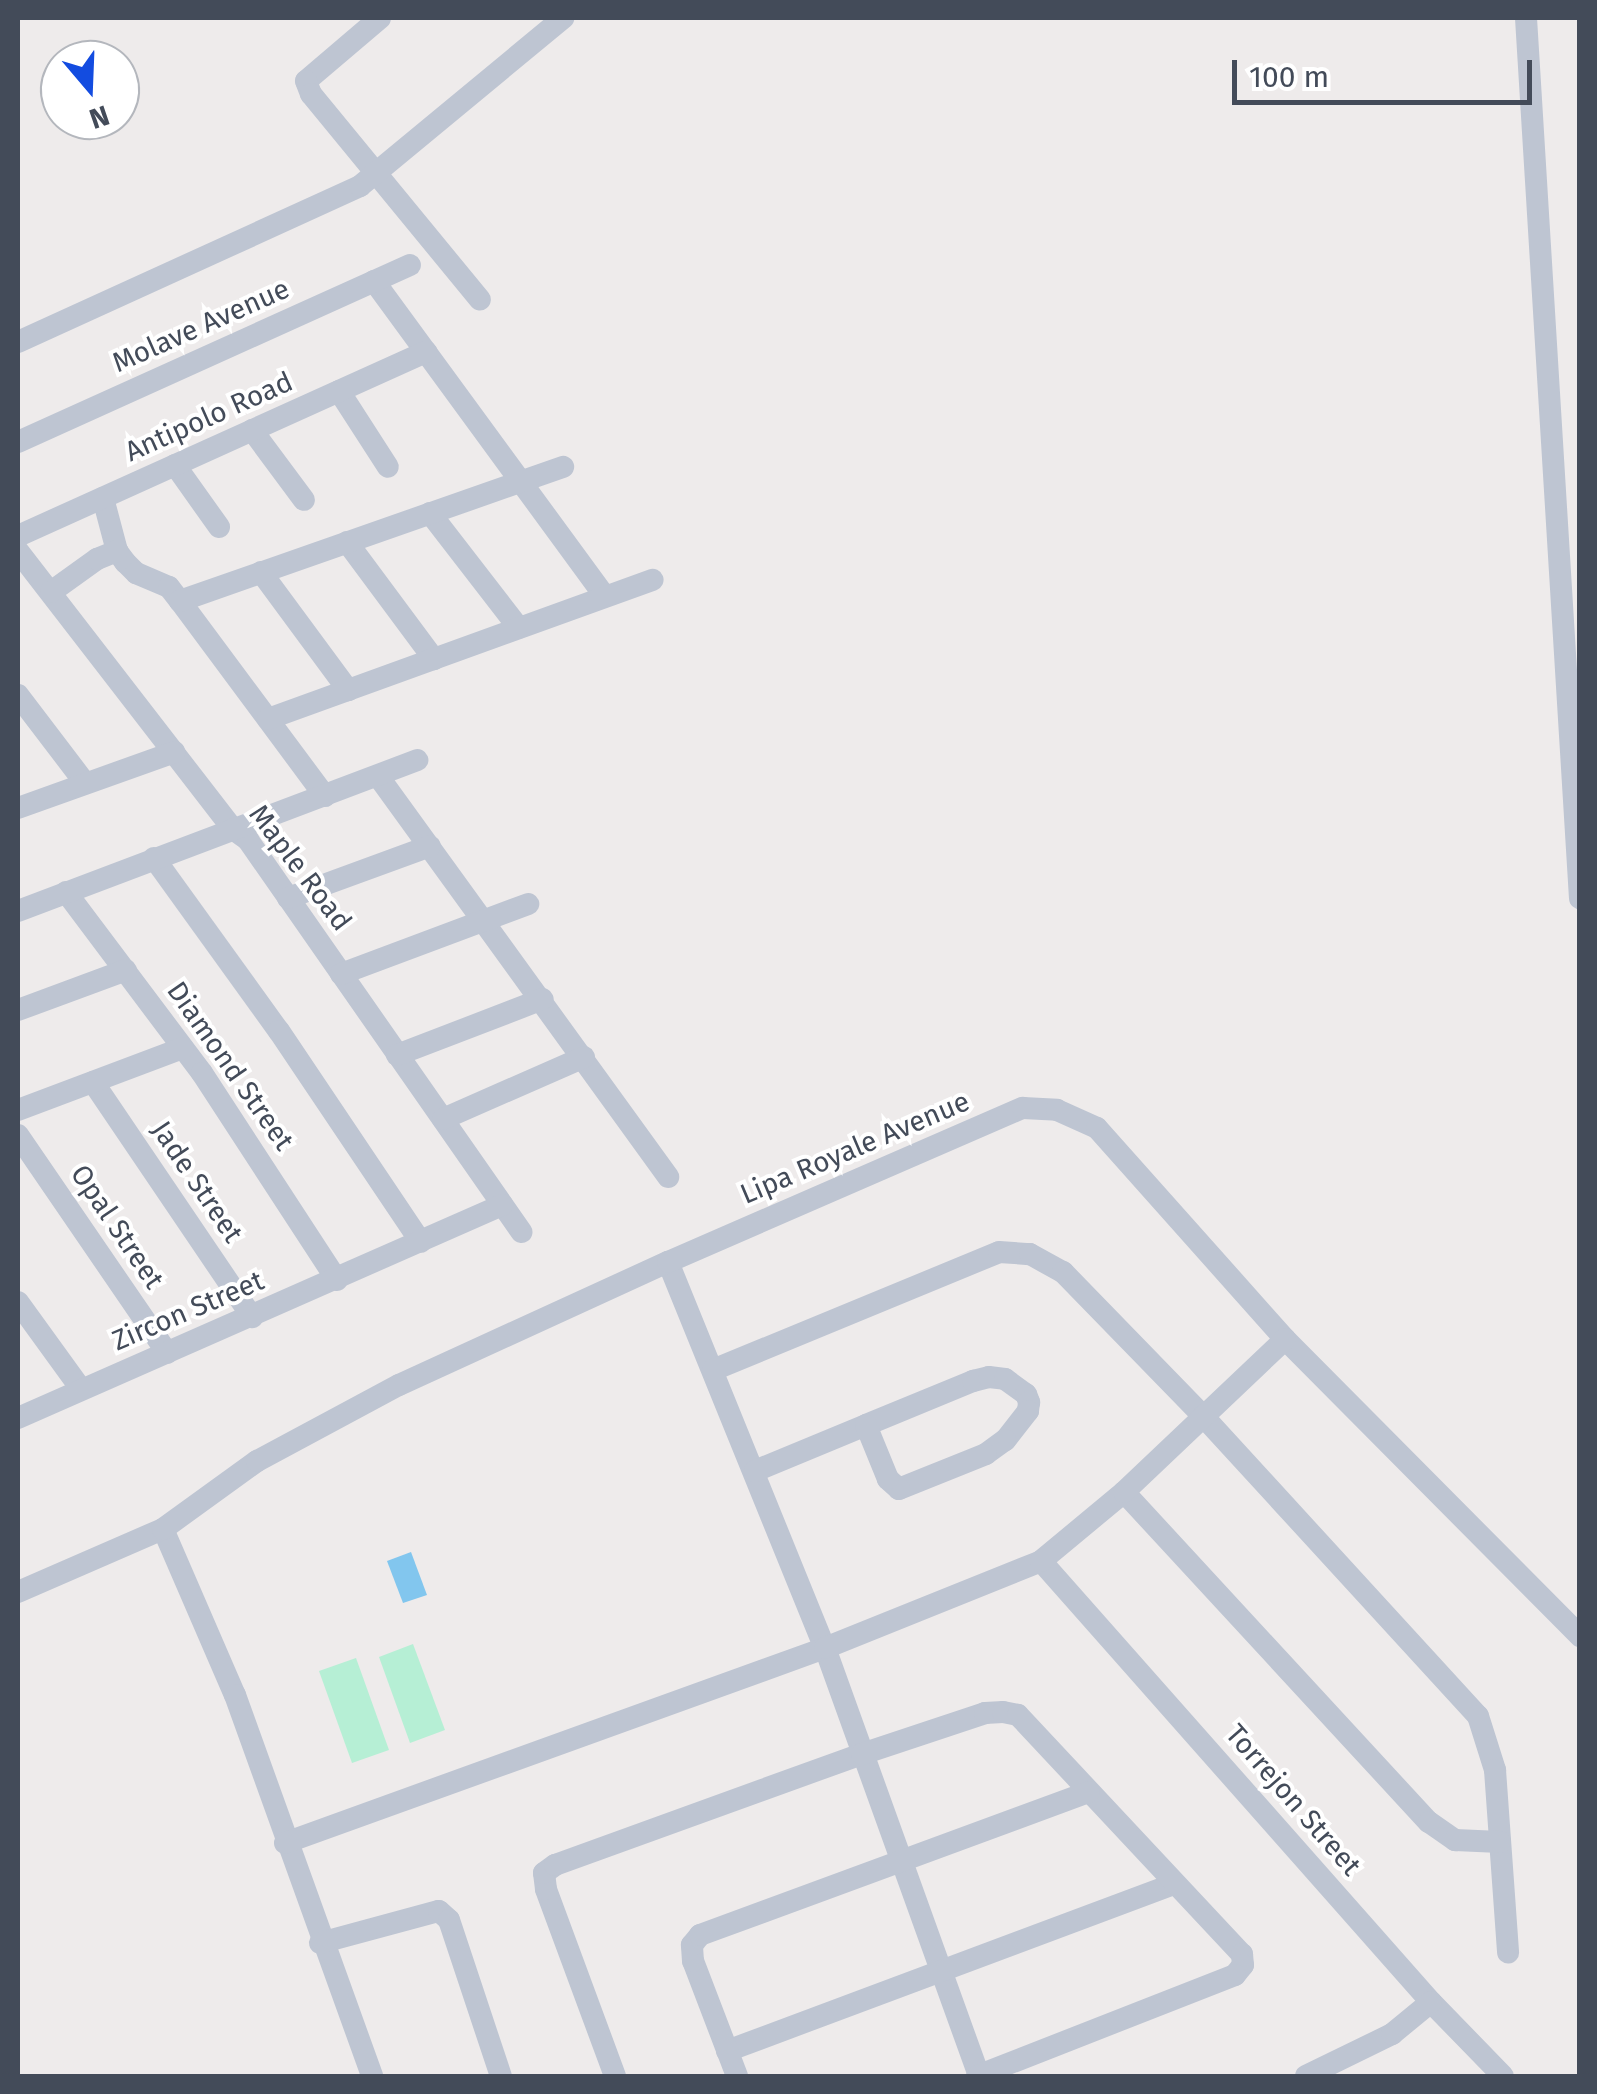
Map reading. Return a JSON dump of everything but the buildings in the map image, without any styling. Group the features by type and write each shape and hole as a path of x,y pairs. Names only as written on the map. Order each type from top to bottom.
{"street":[{"path":"380,18 306,81 311,94 480,300"},
{"path":"18,342 323,206 376,174 563,18"},
{"path":"1526,18 1580,898"},
{"name":"Molave Avenue","path":"18,442 410,265"},
{"path":"374,281 606,597"},
{"name":"Antipolo Road","path":"18,536 426,352"},
{"path":"339,391 388,467"},
{"path":"252,430 304,500"},
{"path":"175,465 219,527"},
{"path":"180,601 562,466"},
{"path":"103,498 117,551 136,573 169,588 325,796"},
{"path":"430,513 519,628"},
{"path":"347,542 434,659"},
{"name":"Maple Road","path":"18,551 234,829 248,840 521,1232"},
{"path":"50,592 96,559 117,551"},
{"path":"262,572 348,690"},
{"path":"268,719 653,580"},
{"path":"18,695 85,783"},
{"path":"18,808 174,752"},
{"path":"18,911 418,760"},
{"path":"378,776 486,920 668,1177"},
{"path":"288,898 430,846"},
{"path":"154,858 279,1031 421,1242"},
{"name":"Diamond Street","path":"66,892 183,1048 337,1280"},
{"path":"342,974 528,904"},
{"path":"18,1010 126,970"},
{"path":"397,1054 543,999"},
{"path":"18,1110 183,1048"},
{"path":"442,1120 584,1056"},
{"name":"Jade Street","path":"92,1082 252,1316"},
{"name":"Lipa Royale Avenue","path":"18,1592 163,1530 214,1489 319,1424 668,1262 1023,1108 1057,1110 1096,1128 1285,1339 1580,1636"},
{"name":"Opal Street","path":"18,1135 167,1353"},
{"name":"Zircon Street","path":"18,1418 502,1205"},
{"path":"713,1370 999,1252 1030,1254 1063,1272 1203,1416 1478,1716 1495,1770 1508,1953"},
{"path":"615,2076 546,1889 544,1874 555,1865 862,1754 985,1713 1018,1716 1242,1954 1244,1965 1235,1976 978,2076 900,1862 862,1754 825,1648 668,1262"},
{"path":"18,1302 81,1390"},
{"path":"285,1843 825,1648 1041,1561 1124,1492 1285,1339"},
{"path":"756,1471 866,1425 989,1377 1005,1380 1026,1394 1029,1402 1028,1411 1005,1440 986,1454 899,1489 888,1479 866,1425"},
{"path":"1124,1492 1429,1822 1454,1840 1500,1842"},
{"path":"163,1530 235,1695 320,1943 372,2076"},
{"name":"Torrejon Street","path":"1041,1561 1431,2002 1503,2076"},
{"path":"736,2076 693,1961 692,1945 700,1935 1089,1792"},
{"path":"728,2052 1174,1884"},
{"path":"320,1943 439,1912 449,1920 501,2076"},
{"path":"1306,2076 1392,2034 1431,2002"}],"green space":[{"path":"413,1644 445,1730 410,1743 379,1657"},
{"path":"356,1658 389,1750 352,1763 319,1671"}],"water":[{"path":"411,1552 427,1595 403,1603 387,1561"}]}
